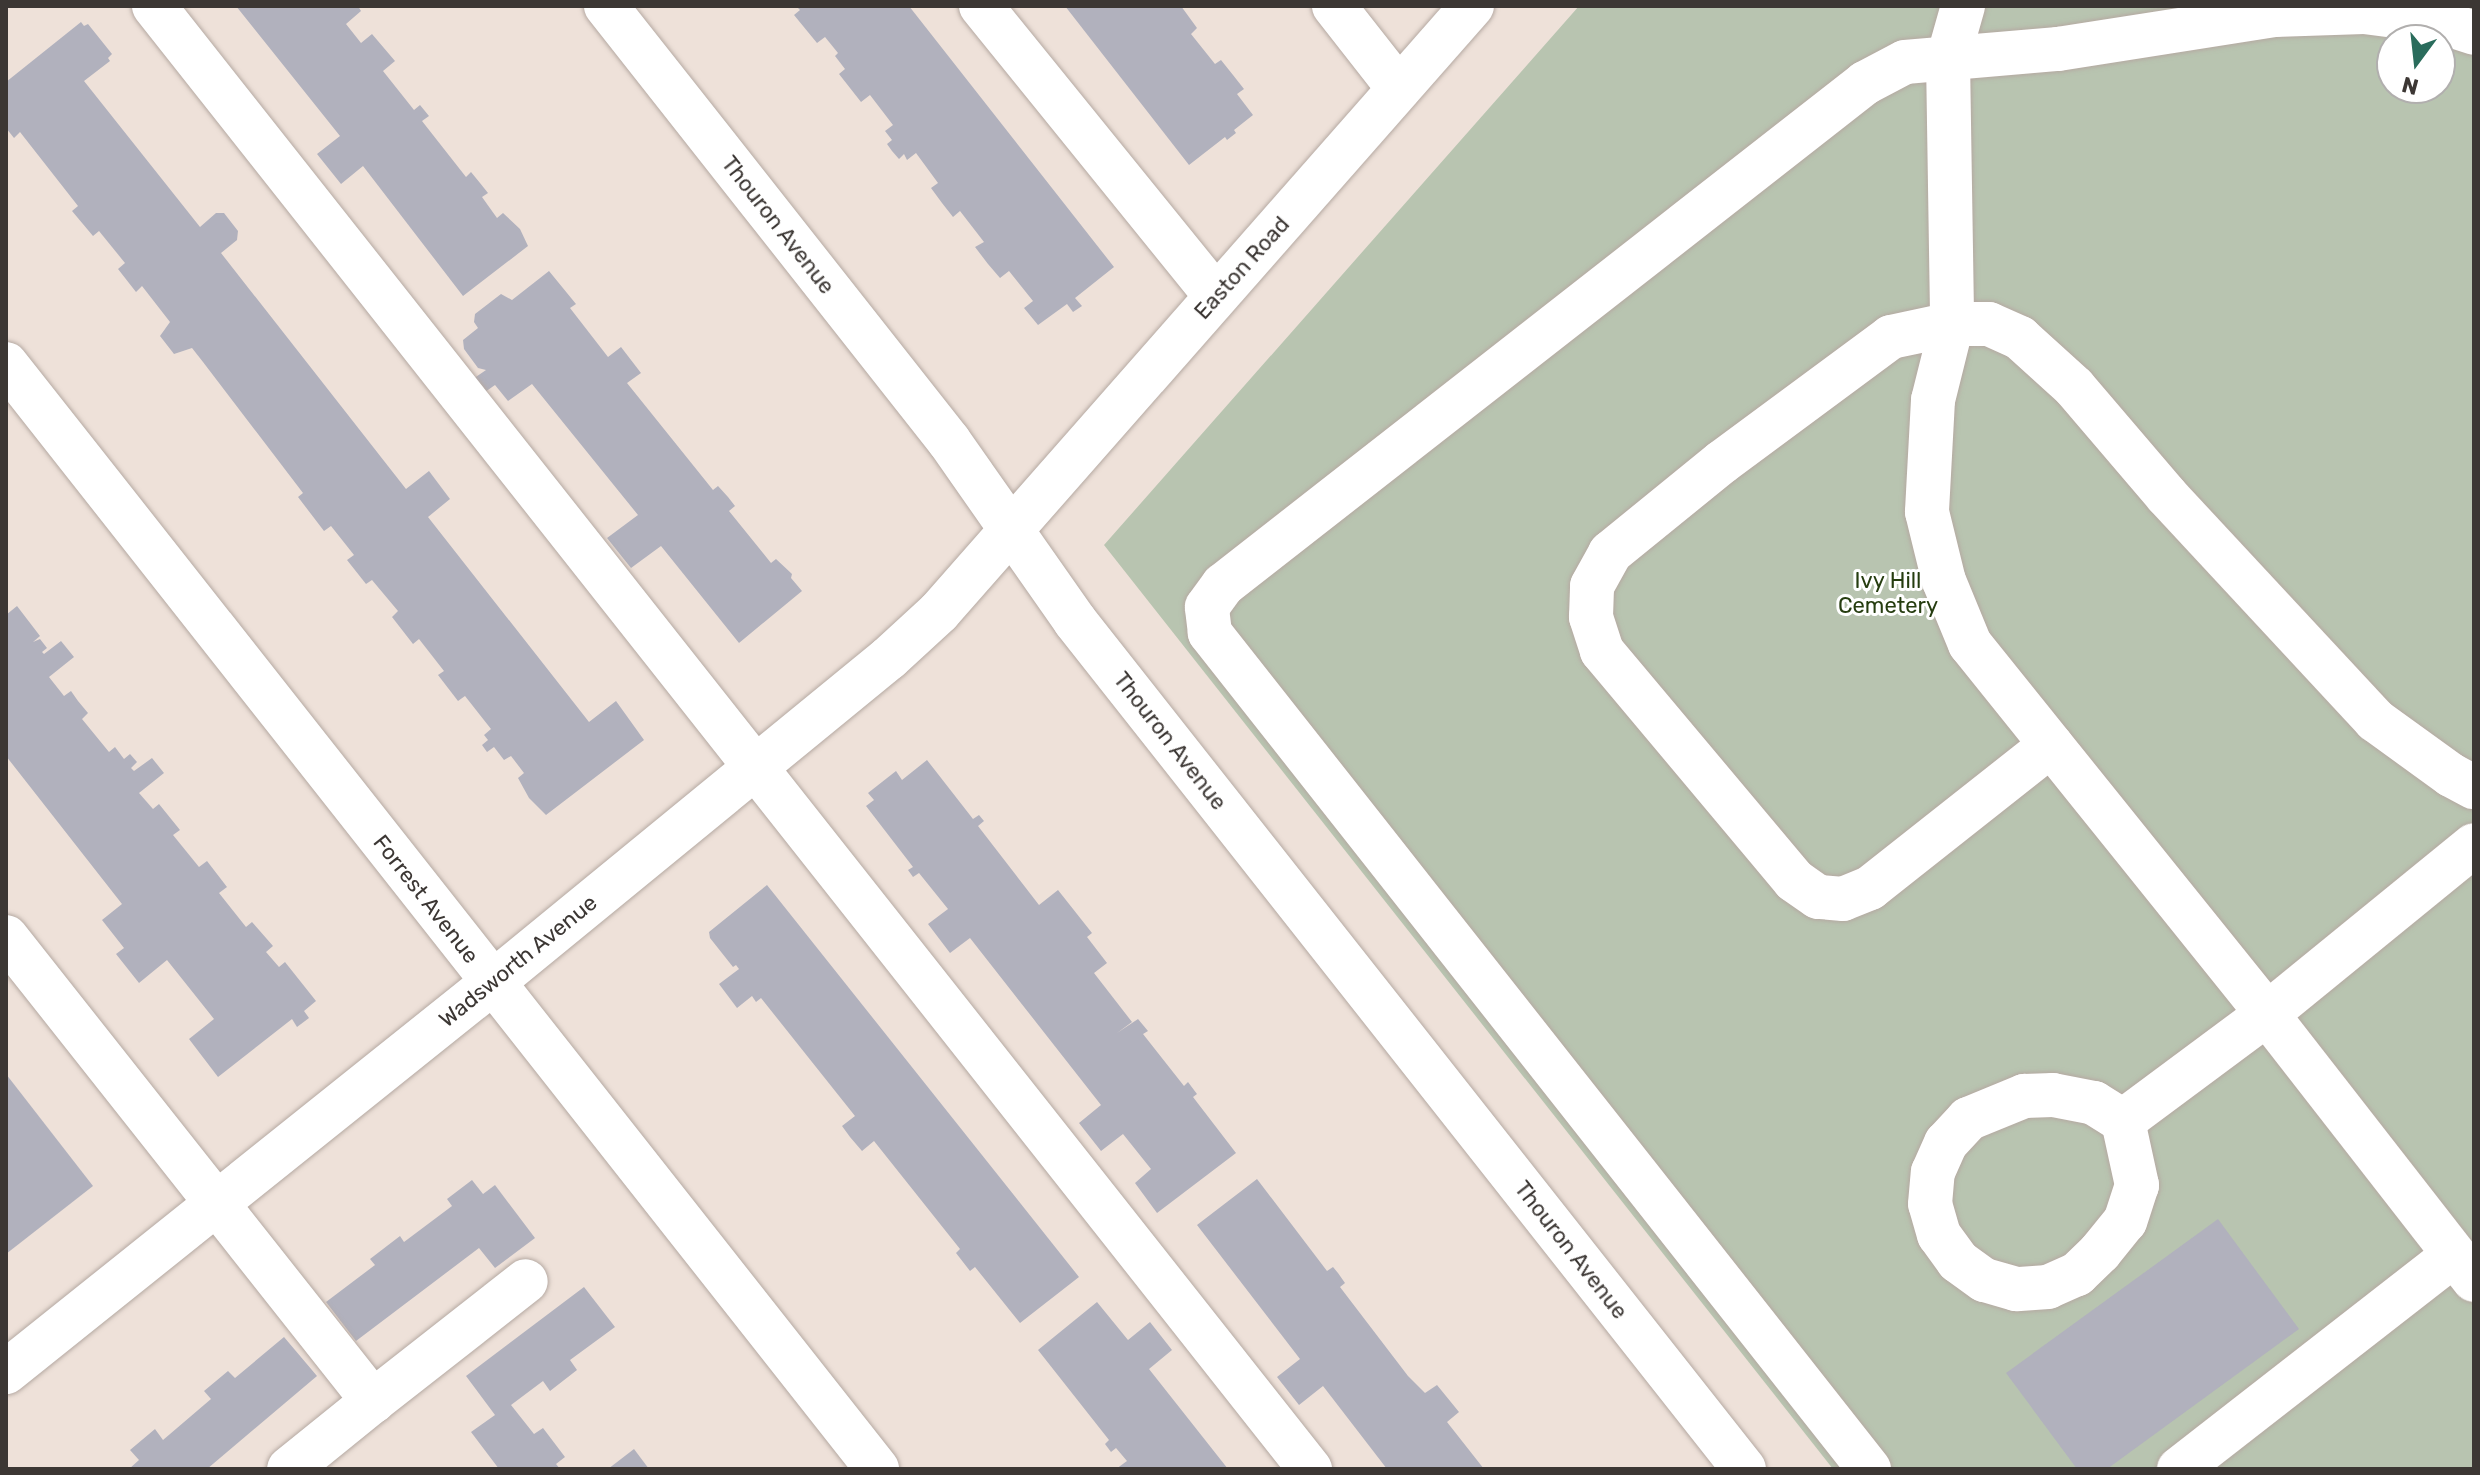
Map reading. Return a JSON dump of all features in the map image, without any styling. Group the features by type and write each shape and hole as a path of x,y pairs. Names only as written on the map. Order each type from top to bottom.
{"street":[{"path":"154,6 1310,1469"},
{"name":"Thouron Avenue","path":"606,6 949,441 1075,621 1744,1469"},
{"path":"981,6 1216,296"},
{"path":"1334,6 1399,89"},
{"name":"Easton Road","path":"1013,531 1472,6"},
{"path":"1963,6 1948,59 1952,324 1933,400 1927,512 1944,581 1970,644 2267,1014 2464,1268 2179,1469"},
{"path":"1869,1469 1210,633 1207,607 1223,585 1865,83 1905,62 2058,49 2274,15 2364,12 2441,22 2474,33"},
{"path":"2051,745 1870,888 1843,899 1818,897 1794,880 1602,651 1591,617 1592,586 1610,553 1710,472 1891,337 1952,324 1989,324 2020,338 2074,387 2167,496 2375,720 2451,775 2474,787"},
{"name":"Forrest Avenue","path":"6,364 877,1469"},
{"name":"Wadsworth Avenue","path":"6,1372 757,767 919,631 1013,531"},
{"path":"2123,1121 2267,1014 2474,845"},
{"path":"6,937 373,1401"},
{"path":"2053,1095 2094,1103 2123,1121 2131,1145 2137,1185 2125,1221 2077,1274 2048,1287 2016,1289 1984,1280 1958,1261 1939,1235 1930,1204 1933,1172 1942,1153 1968,1119 2024,1096 2053,1095"},
{"path":"289,1469 526,1281"}],"green space":[{"name":"Ivy Hill Cemetery","path":"1579,6 2474,6 2474,1469 1833,1469 1104,545"}],"building":[{"path":"236,6 358,6 361,11 346,24 361,43 372,34 395,61 383,71 414,110 420,105 429,116 422,121 466,177 471,172 488,193 482,197 497,218 503,213 520,229 528,246 463,296 363,166 341,184 317,154 340,136"},
{"path":"796,6 909,6 1114,267 1075,298 1082,306 1073,312 1067,304 1038,325 1024,308 1033,301 1009,271 1000,278 988,264 975,247 984,242 960,211 953,217 942,203 931,188 938,183 916,153 907,160 904,154 899,159 892,151 887,144 892,140 885,131 893,125 870,95 861,102 839,74 845,69 835,56 838,53 825,37 817,43 794,15 800,10"},
{"path":"1065,6 1181,6 1197,28 1191,34 1215,64 1221,60 1244,89 1237,94 1253,115 1234,130 1236,133 1227,140 1225,137 1189,165"},
{"path":"81,22 84,26 88,24 112,54 108,58 110,61 84,81 200,227 216,213 224,213 238,231 237,240 221,253 406,489 429,471 450,499 428,517 589,722 616,701 644,740 546,815 529,798 518,778 524,773 511,756 504,760 494,747 487,752 482,745 488,740 484,735 491,729 465,696 458,701 438,675 444,671 419,639 413,644 392,617 398,611 372,580 366,584 347,560 354,555 331,526 324,531 298,497 303,493 192,348 174,354 160,336 170,322 142,286 136,292 118,269 125,263 99,231 93,236 72,211 78,206 20,132 14,138 6,128 6,82"},
{"path":"549,271 576,304 570,308 608,357 621,347 641,373 627,383 713,490 718,486 728,497 735,506 729,511 771,563 776,559 792,574 791,578 802,591 739,643 661,546 631,568 607,538 638,515 532,384 508,401 495,385 485,392 473,379 486,370 478,368 464,349 463,340 478,328 474,322 475,314 501,294 512,300"},
{"path":"17,606 40,636 33,642 40,639 47,648 42,652 44,654 61,641 74,657 49,677 64,696 71,691 88,713 82,719 109,752 115,747 124,759 130,754 137,762 131,768 134,771 152,758 164,773 139,793 153,809 159,804 180,830 173,835 199,867 207,861 227,887 219,893 246,927 252,922 273,946 266,952 279,967 285,962 316,1001 304,1011 309,1018 297,1027 292,1019 218,1077 189,1039 214,1019 167,960 139,983 116,954 124,948 102,920 122,904 6,756 6,615"},
{"path":"927,760 973,819 979,815 984,821 978,826 1039,905 1058,890 1092,933 1087,937 1107,963 1094,973 1132,1022 1117,1033 1138,1019 1148,1031 1143,1034 1184,1086 1188,1082 1197,1094 1193,1097 1236,1153 1157,1213 1135,1183 1151,1169 1123,1134 1101,1151 1079,1123 1101,1105 970,938 950,953 928,924 948,909 919,873 913,877 908,870 913,867 866,806 874,800 868,793 896,771 902,780"},
{"path":"767,885 1079,1277 1020,1323 975,1267 970,1271 956,1253 960,1249 874,1141 862,1151 850,1137 842,1126 855,1116 761,998 756,1002 752,996 737,1008 719,984 739,969 736,965 733,967 710,938 709,932"},
{"path":"6,1074 93,1186 6,1254"},
{"path":"1257,1179 1327,1271 1333,1267 1338,1273 1345,1283 1340,1287 1408,1376 1425,1393 1437,1385 1459,1412 1447,1422 1484,1469 1387,1469 1323,1386 1299,1405 1277,1377 1300,1359 1197,1225"},
{"path":"472,1180 483,1194 495,1185 535,1238 495,1268 479,1248 356,1341 326,1302 375,1265 370,1259 400,1236 404,1242 452,1206 447,1199"},
{"path":"2218,1219 2299,1329 2107,1469 2077,1469 2006,1373"},
{"path":"584,1287 615,1327 570,1360 577,1370 550,1391 543,1381 511,1405 534,1434 543,1428 565,1457 556,1464 560,1469 499,1469 471,1432 495,1415 466,1376"},
{"path":"1097,1302 1128,1340 1150,1322 1172,1350 1149,1369 1228,1469 1116,1469 1127,1461 1116,1448 1111,1452 1105,1444 1109,1440 1038,1350"},
{"path":"284,1337 317,1376 207,1469 129,1469 139,1460 130,1450 155,1429 163,1440 211,1399 204,1391 228,1371 235,1378"},
{"path":"634,1449 649,1469 608,1469"}]}
